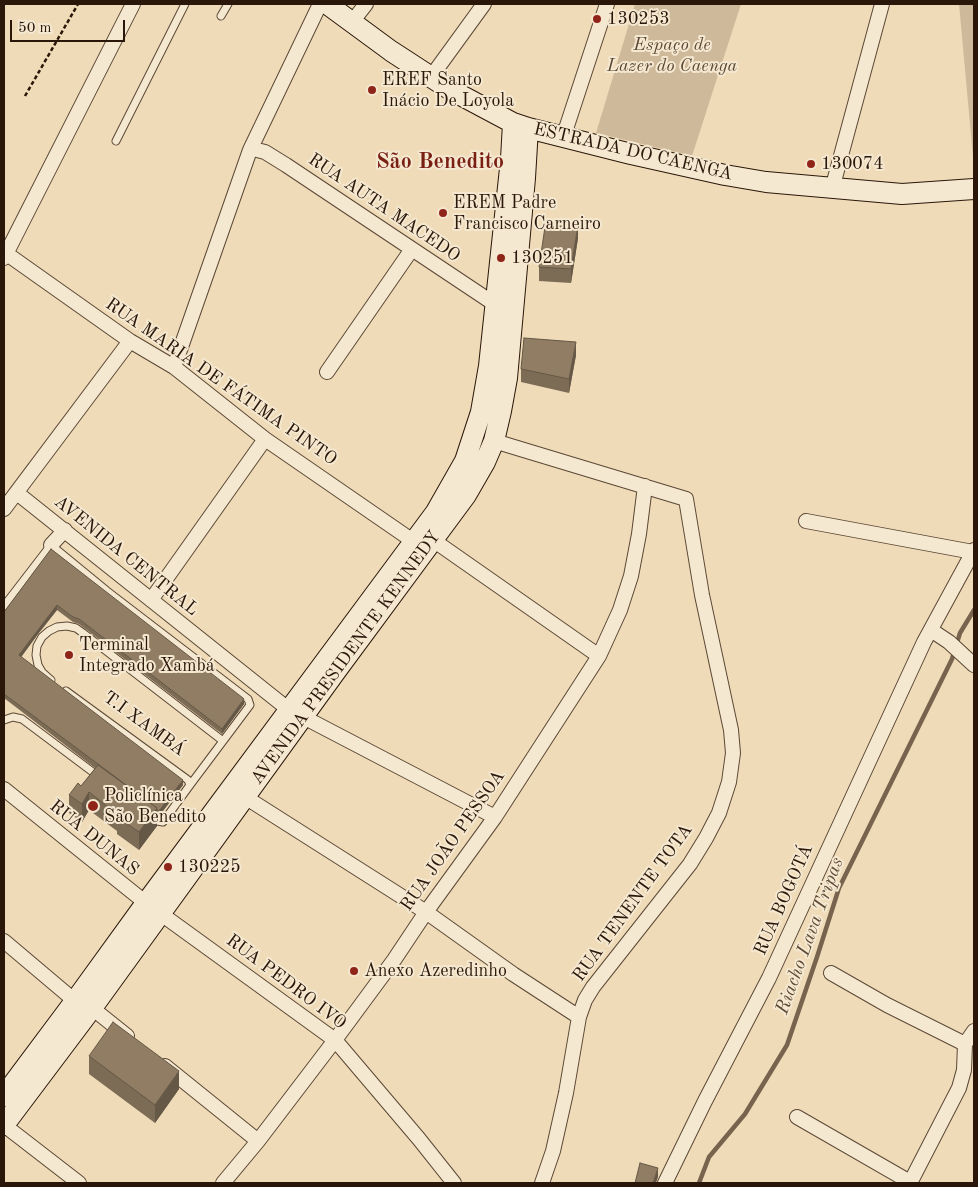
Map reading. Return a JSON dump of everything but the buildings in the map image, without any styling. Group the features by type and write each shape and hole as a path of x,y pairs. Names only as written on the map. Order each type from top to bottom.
{"main road":[{"name":"ESTRADA DO CAENGA","path":"327,4 391,51 451,90 520,125 563,138 725,175 766,182 902,194 974,189"},
{"name":"AVENIDA PRESIDENTE KENNEDY","path":"423,541 436,512 465,461 481,412 489,366 511,159 520,125"},
{"name":"AVENIDA PRESIDENTE KENNEDY","path":"4,1125 84,1005 153,908 423,541 466,495 485,462 494,441 507,378 525,178 520,125"},
{"name":"AVENIDA PRESIDENTE KENNEDY","path":"153,908 245,797 296,713"},
{"name":"AVENIDA PRESIDENTE KENNEDY","path":"4,1096 84,1005"}],"street":[{"path":"6,256 133,4"},
{"path":"174,367 250,150 320,4"},
{"path":"352,22 366,4"},
{"path":"431,77 484,4"},
{"path":"563,138 607,4"},
{"path":"832,189 881,5"},
{"name":"RUA AUTA MACEDO","path":"250,150 257,149 265,152 286,165 496,305"},
{"path":"327,372 412,249"},
{"name":"RUA MARIA DE FÁTIMA PINTO","path":"6,256 130,341 174,367 265,439 599,656"},
{"path":"4,508 130,341"},
{"path":"151,600 265,439"},
{"path":"494,441 644,486"},
{"name":"RUA TENENTE TOTA","path":"542,1183 553,1151 566,1093 579,1017 592,987 690,864 719,813 729,782 733,753 731,730 702,596 686,499 644,486"},
{"name":"RUA JOÃO PESSOA","path":"222,1183 258,1141 336,1040 394,960 495,816 599,656 620,610 632,576 644,486"},
{"name":"AVENIDA CENTRAL","path":"17,493 296,713 495,816"},
{"path":"806,521 974,551"},
{"path":"51,545 65,530"},
{"name":"RUA BOGOTÁ","path":"665,1183 769,978 826,852 931,630 974,551"},
{"path":"931,630 949,642 972,663"},
{"name":"RUA DUNAS","path":"4,790 153,908"},
{"path":"245,797 426,912 513,974 579,1017"},
{"name":"RUA PEDRO IVO","path":"153,908 336,1040 454,1183"},
{"path":"4,941 84,1005 137,1044"},
{"path":"831,973 887,1005 965,1044"},
{"path":"797,1117 910,1183 959,1088 964,1070 965,1044 974,1031"},
{"path":"152,1056 258,1141"},
{"path":"4,1125 79,1183"}],"lane":[{"path":"116,141 185,4"},
{"path":"221,16 228,4"},
{"path":"4,606 51,545 107,591 248,699 250,705 163,822 157,821 143,810"},
{"name":"T.I XAMBÁ","path":"190,785 188,780 42,672 36,655 42,637 57,626 76,628 223,741"},
{"path":"4,720 13,717 22,719 107,783"}],"path":[{"path":"25,96 78,4"}],"green space":[{"name":"Espaço de Lazer do Caenga","path":"635,4 741,4 692,156 596,133"},
{"path":"959,4 974,4 974,157 973,157"}],"waterway":[{"name":"Riacho Lava Tripas","path":"699,1183 709,1157 745,1114 787,1045 839,888 952,659 960,633 974,610"}],"place":[{"name":"130253","path":"597,19"},
{"name":"EREF Santo Inácio De Loyola","path":"372,90"},
{"name":"130074","path":"811,164"},
{"name":"EREM Padre Francisco Carneiro","path":"443,213"},
{"name":"130251","path":"501,258"},
{"name":"Terminal Integrado Xambá","path":"69,655"},
{"name":"Policlínica São Benedito","path":"93,806"},
{"name":"130225","path":"168,867"},
{"name":"Anexo Azeredinho","path":"354,971"}],"district":[{"name":"São Benedito","path":"440,162"}]}
